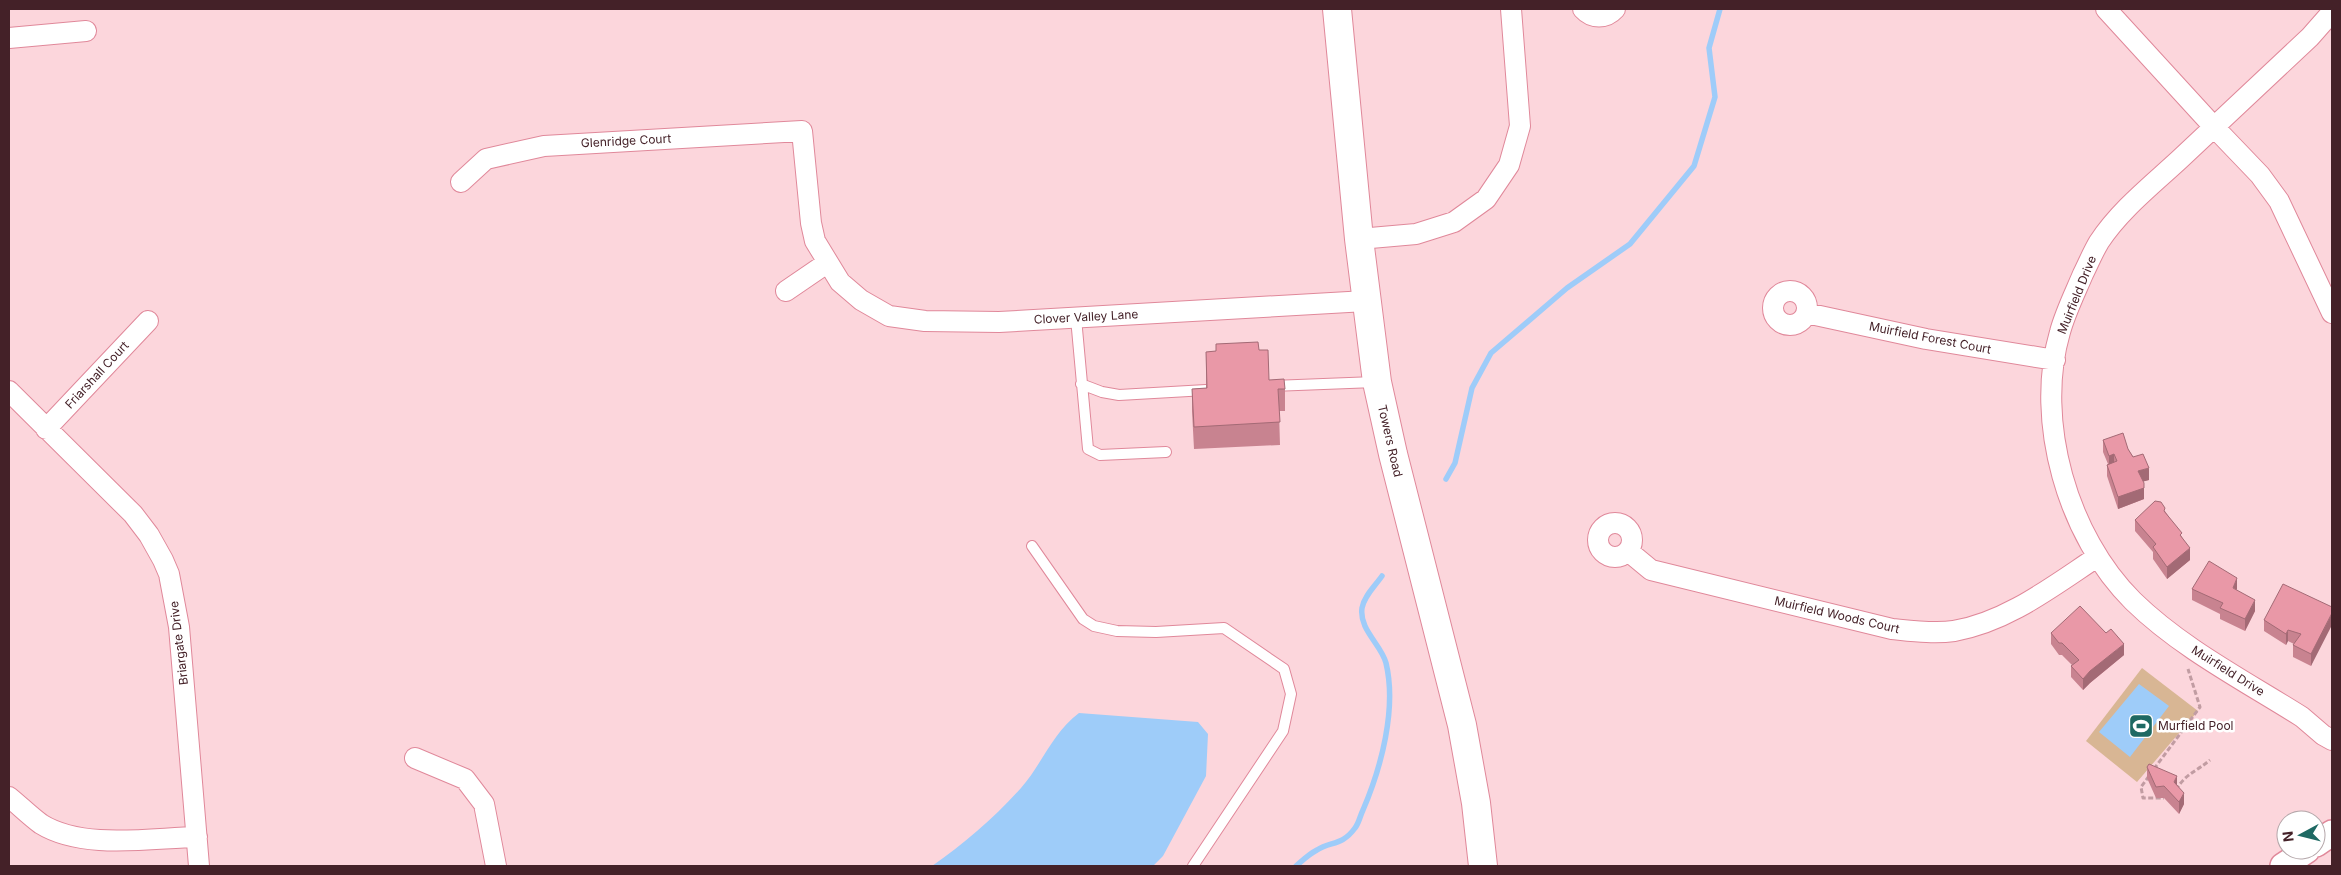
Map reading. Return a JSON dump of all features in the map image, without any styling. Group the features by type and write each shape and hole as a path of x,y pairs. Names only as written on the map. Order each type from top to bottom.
{"main road":[{"name":"Towers Road","path":"1337,9 1359,239 1377,382 1392,454 1462,724 1476,803 1482,866"}],"street":[{"path":"1359,239 1416,234 1454,222 1486,199 1509,165 1520,126 1511,9"},
{"path":"1582,9 1598,17 1605,16 1615,9"},
{"path":"2106,9 2214,128 2260,175 2279,201 2332,313"},
{"name":"Muirfield Drive","path":"2332,12 2310,37 2128,208 2099,242 2077,287 2060,333 2051,387 2056,445 2063,478 2077,517 2097,557 2131,599 2160,626 2302,717 2328,737 2332,754"},
{"path":"9,38 86,31"},
{"name":"Glenridge Court","path":"461,182 486,159 544,146 802,130"},
{"name":"Clover Valley Lane","path":"802,130 811,223 815,241 840,282 861,300 889,316 924,321 999,322 1366,301"},
{"path":"786,291 827,263"},
{"name":"Muirfield Forest Court","path":"1806,313 1926,339 2055,360"},
{"name":"Friarshall Court","path":"46,429 148,321"},
{"name":"Briargate Drive","path":"9,391 133,514 149,535 169,574 179,627 199,866"},
{"name":"Muirfield Woods Court","path":"1628,551 1651,570 1892,630 1922,632 1952,631 1999,618 2039,595 2097,557"},
{"path":"415,758 465,780 484,804 496,866"},
{"path":"9,797 41,824 61,833 99,840 197,837"}],"lane":[{"path":"1076,318 1088,449 1100,455 1166,452"},
{"path":"1268,386 1377,382"},
{"path":"1081,384 1102,392 1119,395 1207,390"},
{"path":"1032,546 1083,619 1094,626 1117,631 1156,632 1224,628 1284,669 1290,694 1283,731 1193,866"}],"path":[{"path":"2164,798 2143,798 2141,787 2151,777 2200,707 2188,669"},
{"path":"2171,785 2177,788 2185,777 2210,760"}],"shaded area":[{"name":"Murfield Pool","path":"2142,668 2198,711 2137,782 2086,741"}],"water":[{"path":"2139,684 2169,706 2130,757 2099,732"},
{"path":"1079,713 1198,722 1208,734 1206,776 1163,856 1153,866 932,866 979,830 1011,799 1028,779 1062,729"}],"building":[{"path":"1258,342 1259,350 1268,350 1269,380 1284,379 1285,389 1278,389 1280,422 1194,427 1192,389 1207,388 1206,352 1216,351 1216,344"},
{"path":"2123,433 2128,449 2133,457 2143,454 2149,468 2138,471 2144,483 2144,488 2118,497 2107,465 2117,461 2114,454 2109,456 2103,440"},
{"path":"2155,501 2161,502 2165,508 2164,511 2182,533 2180,535 2190,548 2167,567 2153,547 2156,544 2135,520"},
{"path":"2209,561 2237,578 2233,588 2255,600 2245,619 2220,608 2223,603 2192,589"},
{"path":"2283,584 2332,607 2332,613 2311,654 2293,645 2301,634 2288,630 2286,634 2264,620"},
{"path":"2080,606 2106,633 2111,629 2124,644 2090,671 2083,679 2071,666 2079,660 2062,643 2059,643 2051,633"},
{"path":"2149,764 2177,776 2174,782 2184,793 2179,802 2164,786 2156,787 2147,767"}],"waterway":[{"path":"1446,479 1455,463 1472,388 1491,353 1567,288 1630,244 1694,166 1715,97 1709,48 1720,9"},
{"path":"1296,866 1322,847 1346,838 1350,834 1358,824 1376,776 1388,719 1389,681 1386,663 1380,649 1367,630 1362,616 1362,608 1367,595 1382,576"}],"place":[{"name":"Murfield Pool","path":"2141,726"}]}
